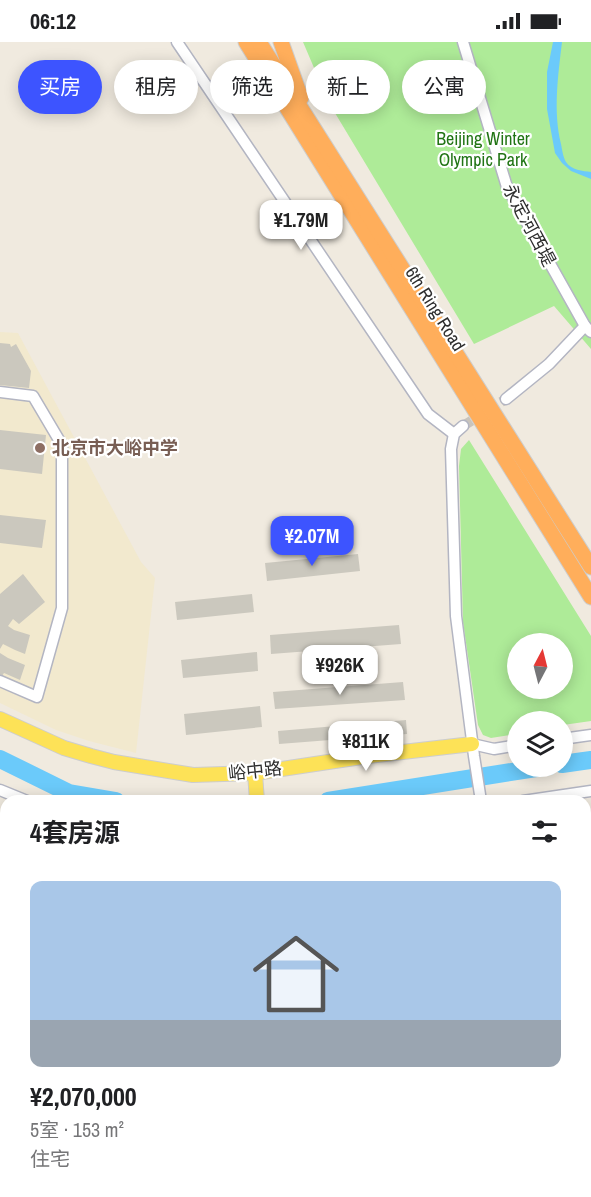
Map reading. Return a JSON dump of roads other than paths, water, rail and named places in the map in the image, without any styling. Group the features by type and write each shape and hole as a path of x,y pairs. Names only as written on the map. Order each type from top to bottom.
{"highway":[{"name":"6th Ring Road","path":"246,42 591,597"},
{"name":"6th Ring Road","path":"259,42 591,567"},
{"path":"281,42 311,126"}],"main road":[{"name":"峪中路","path":"0,719 64,748 114,762 193,774 255,773 368,756 473,750"},
{"path":"255,773 257,795"}],"street":[{"path":"177,42 429,414 454,434"},
{"name":"永定河西堤","path":"463,42 507,187 588,329"},
{"path":"506,399 588,329"},
{"path":"0,392 33,396 62,445 62,608 38,697 0,681"},
{"path":"463,426 454,434 451,449 456,615 480,795"},
{"path":"573,737 591,735"},
{"name":"峪中路","path":"473,750 507,747"},
{"path":"564,795 591,791"}],"water":[{"path":"553,42 562,42 557,106 563,155 571,167 591,172 591,179 571,171 555,153 547,109 547,72"}],"waterway":[{"path":"0,759 69,793 81,795"},
{"path":"573,762 591,760"},
{"path":"366,795 507,773"}],"tunnel":[{"path":"463,426 506,399"}],"place":[{"name":"北京市大峪中学","path":"40,448"}],"park label":[{"name":"Beijing Winter Olympic Park","path":"483,149"}]}
